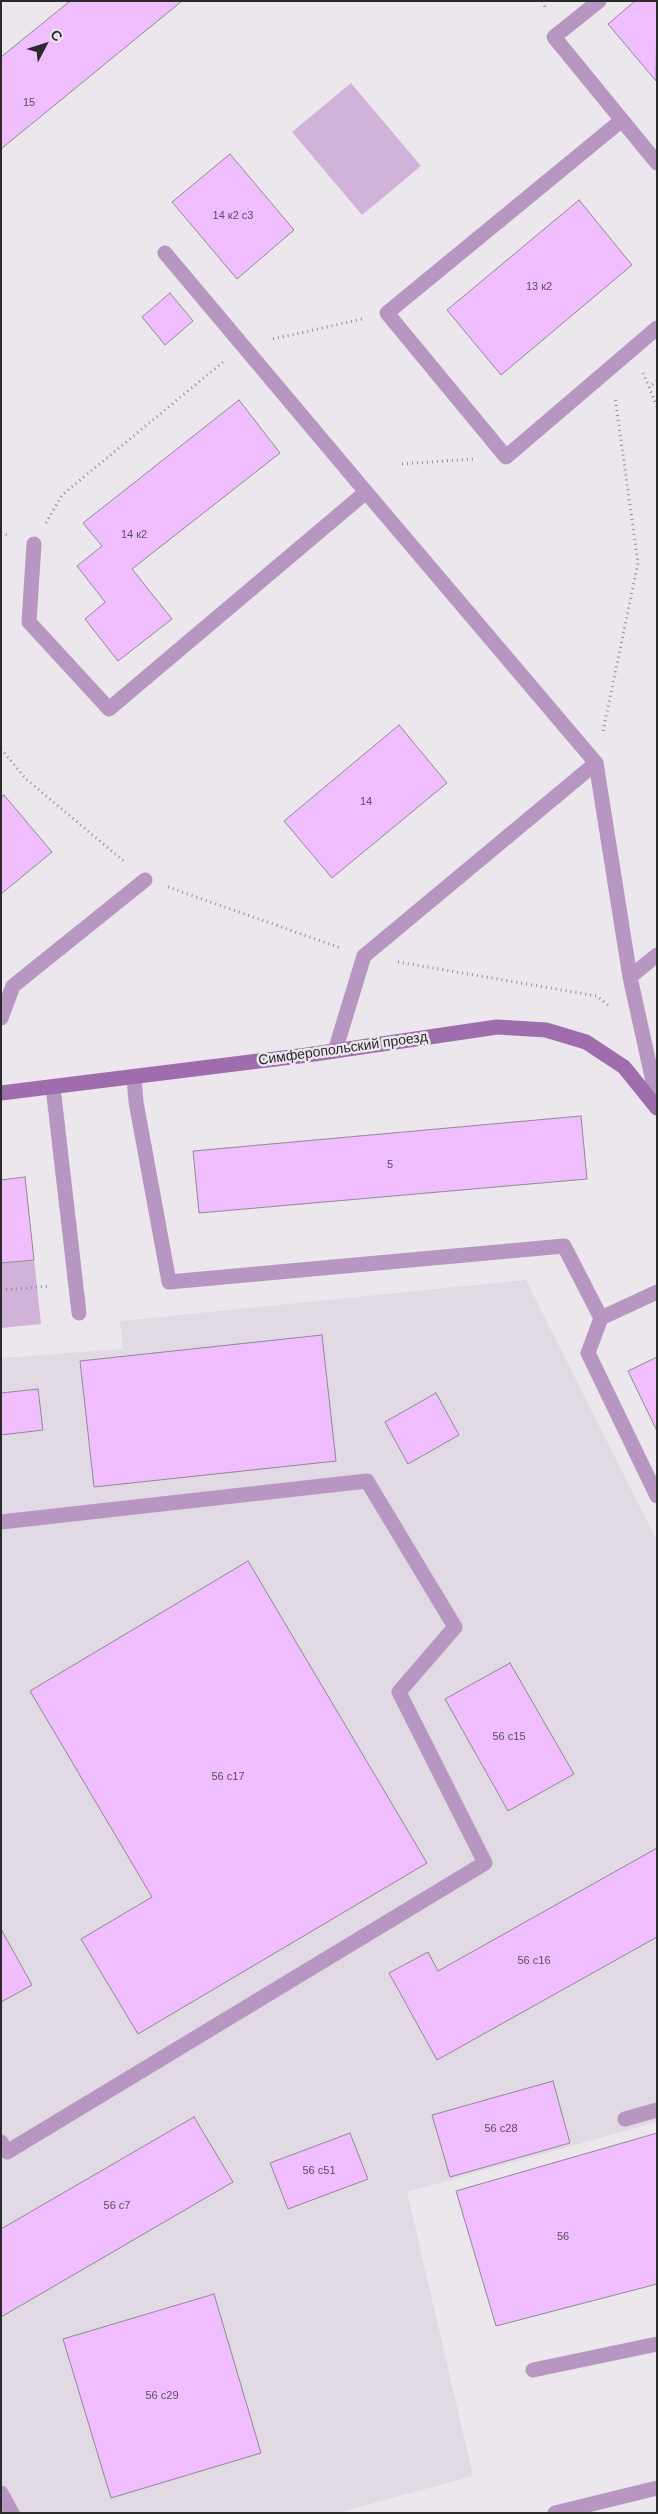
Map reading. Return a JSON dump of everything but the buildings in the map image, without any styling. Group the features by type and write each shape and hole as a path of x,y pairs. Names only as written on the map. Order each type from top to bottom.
{"street":[{"name":"Симферопольский проезд","path":"1,1093 134,1078 497,1027 546,1030 586,1042 624,1066 657,1108"}],"lane":[{"path":"599,1 554,37 657,163"},
{"path":"622,120 386,313 506,457 657,328"},
{"path":"165,253 596,763 630,977 644,1033 657,1100"},
{"path":"34,544 28,622 110,708 366,492"},
{"path":"335,1051 364,956 596,763"},
{"path":"1,1018 13,986 145,880"},
{"path":"630,977 657,955"},
{"path":"134,1078 169,1282 564,1246 601,1318"},
{"path":"53,1087 79,1313"},
{"path":"657,1292 601,1318 588,1353 657,1496"},
{"path":"1,1522 367,1481 455,1628 399,1692 485,1863 7,2152 1,2142"},
{"path":"625,2119 657,2110"},
{"path":"533,2370 657,2344"},
{"path":"555,2513 657,2488"},
{"path":"1,2493 12,2513"}],"path":[{"path":"34,544 62,495 243,346 386,313"},
{"path":"596,763 638,563 611,368"},
{"path":"657,381 649,387 657,406"},
{"path":"402,464 506,457"},
{"path":"1,749 26,779 145,880 364,956 597,996 644,1033"},
{"path":"1,1290 76,1284"}],"shaded area":[{"path":"351,83 421,166 362,215 292,132"},
{"path":"34,1260 41,1324 1,1328 1,1263"},
{"path":"526,1280 657,1541 657,2122 407,2192 473,2476 337,2513 1,2513 1,1358 123,1349 120,1321"}]}
